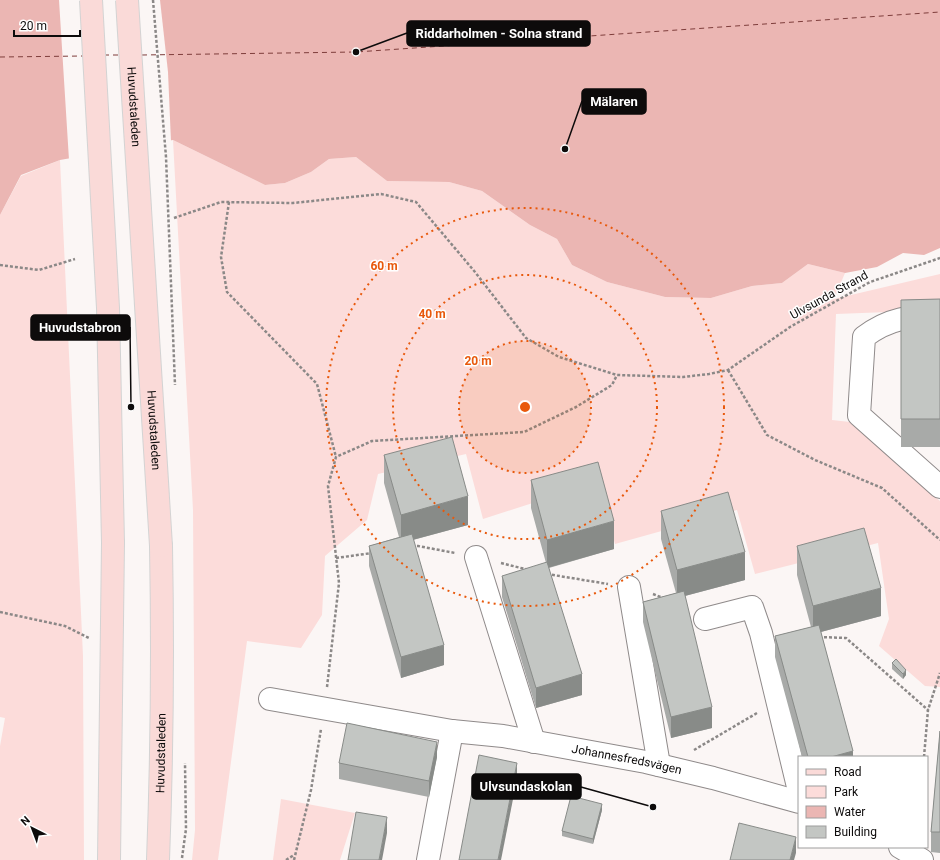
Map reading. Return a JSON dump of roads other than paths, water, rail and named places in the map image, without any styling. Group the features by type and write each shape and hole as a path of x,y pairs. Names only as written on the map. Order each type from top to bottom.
{"main road":[{"path":"91,0 108,308 113,543 109,860"},
{"name":"Huvudstaleden","path":"127,0 161,546 163,649 162,768 158,860"}],"street":[{"path":"940,316 912,316 878,326 864,337 859,415 940,487"},
{"path":"476,557 534,742"},
{"path":"629,587 662,766"},
{"path":"705,619 752,607 761,633 776,701 798,787"},
{"name":"Johannesfredsvägen","path":"270,699 452,731 503,736 662,766 798,802"},
{"path":"428,860 452,731"},
{"path":"902,848 922,860"}],"water":[{"path":"0,0 940,0 940,248 924,255 903,253 877,267 845,273 808,264 782,283 752,286 711,298 665,297 607,282 572,265 557,239 530,225 482,191 449,182 387,181 356,157 329,159 311,172 285,183 265,185 173,140 60,160 21,175 0,215"}],"place":[{"name":"Riddarholmen - Solna strand","path":"356,52"},
{"name":"Mälaren","path":"565,149"},
{"name":"Huvudstabron","path":"131,407"},
{"name":"Ulvsundaskolan","path":"653,807"}]}
